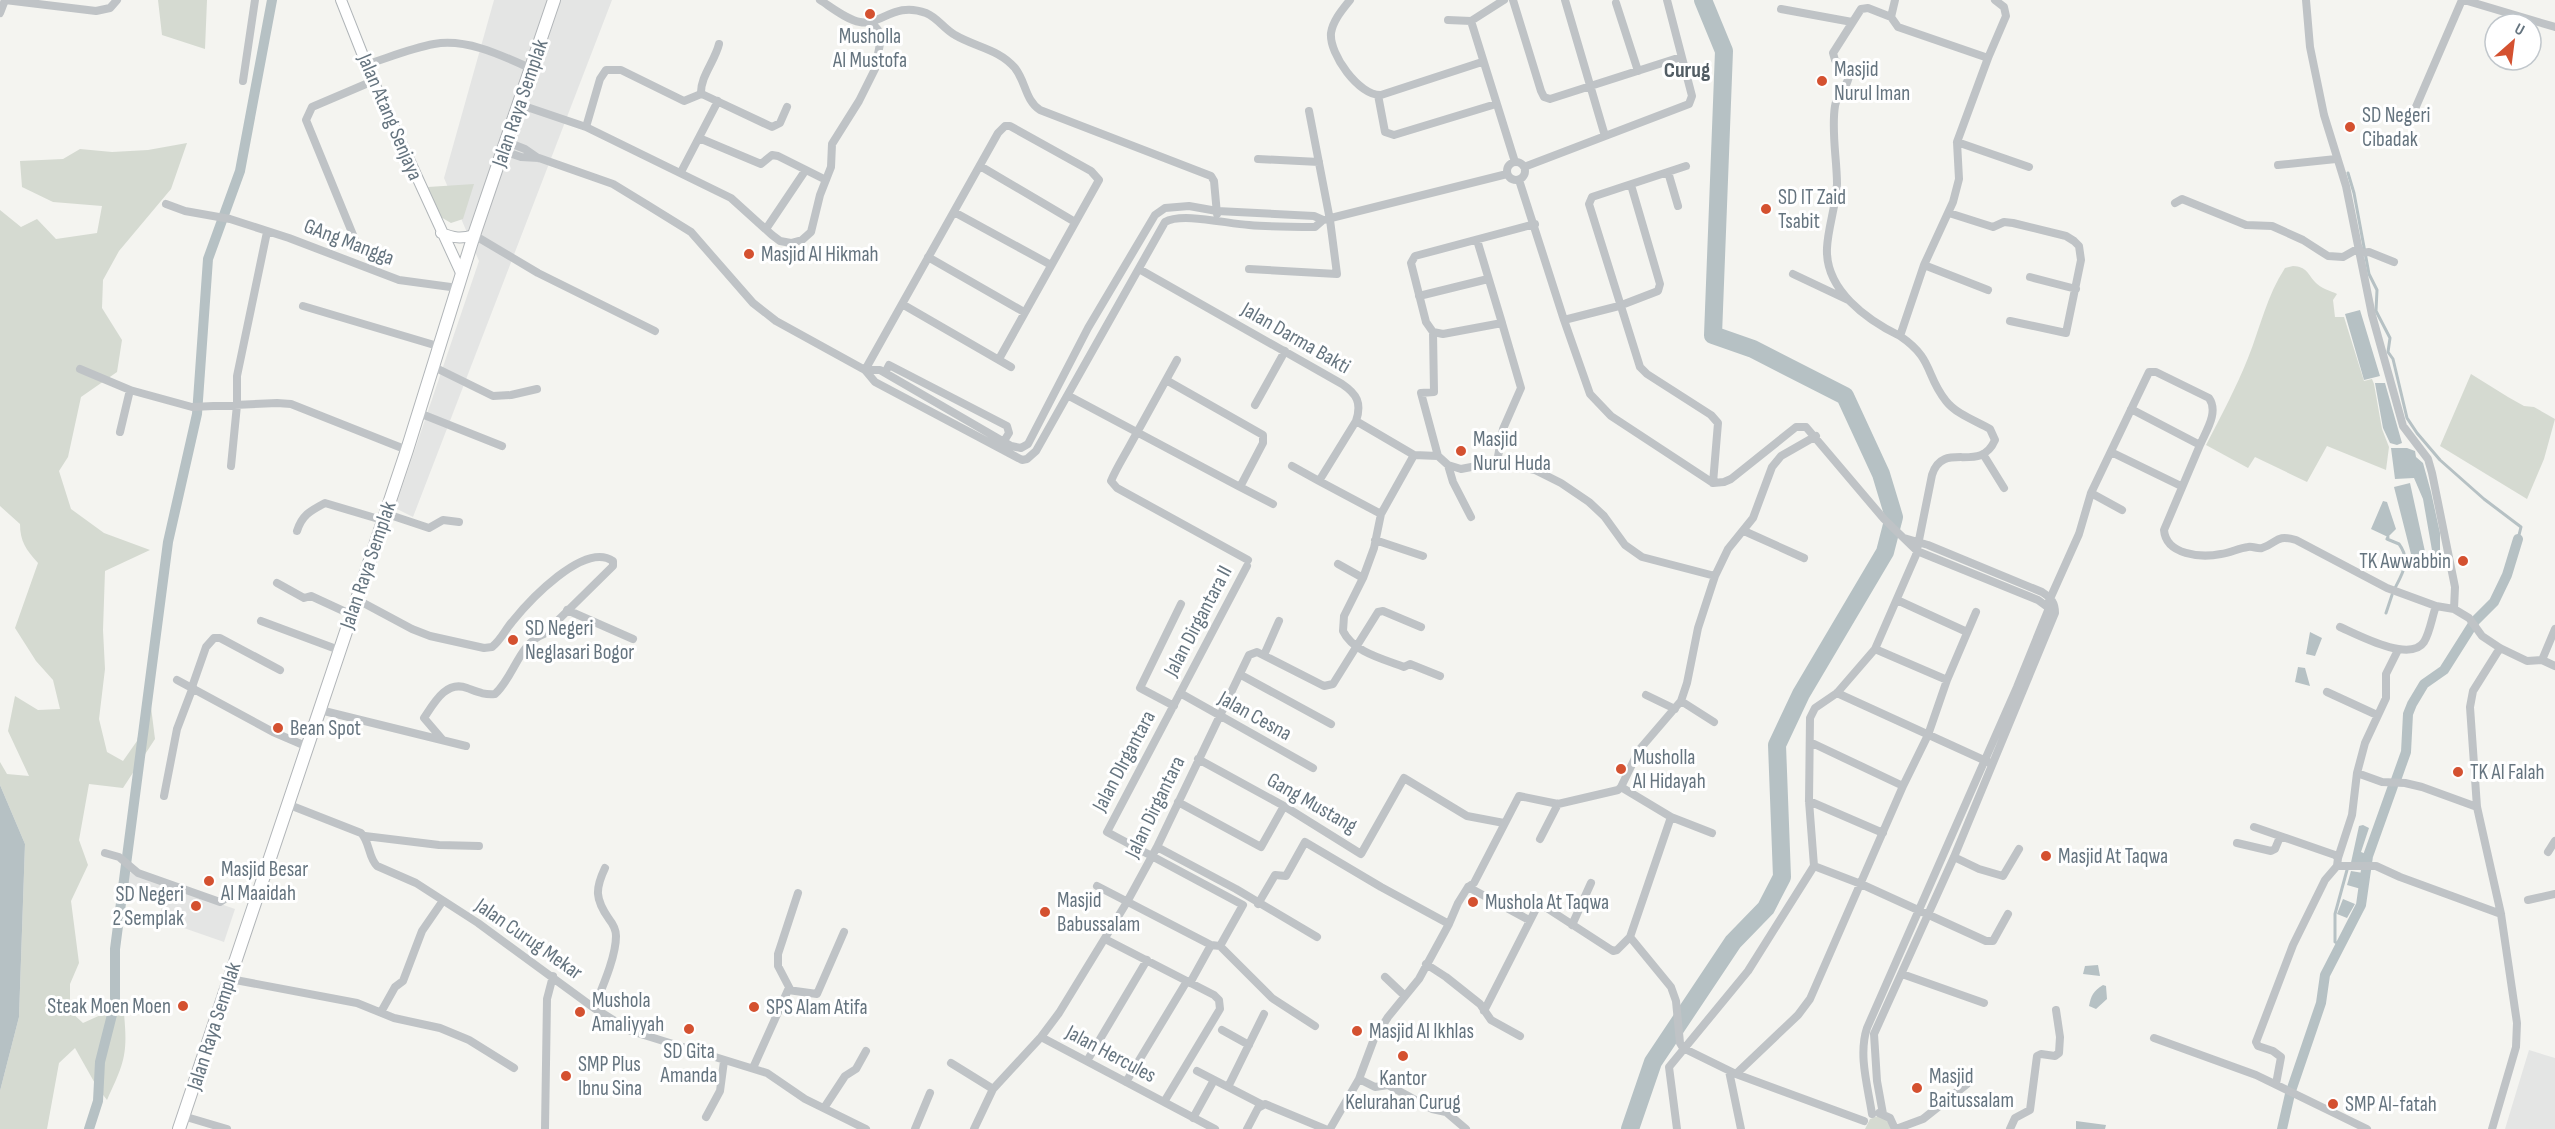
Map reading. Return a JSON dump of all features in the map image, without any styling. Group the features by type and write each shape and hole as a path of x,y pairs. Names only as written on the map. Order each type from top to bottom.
{"main road":[{"name":"Jalan Atang Senjaya","path":"341,0 368,63 373,81 441,233 462,274"},
{"name":"Jalan Raya Semplak","path":"179,1129 407,450 441,347 474,235 506,147 518,104 554,0"},
{"path":"441,233 454,238 474,235"}],"street":[{"path":"0,13 4,0 96,11 110,8 117,0"},
{"path":"243,81 255,0"},
{"path":"820,0 856,22 872,22 893,11 920,11 932,16 954,35 993,51 1010,63 1023,81 1031,103 1040,110 1211,176 1214,181 1216,222"},
{"path":"1350,0 1340,12 1331,32 1333,47 1344,69 1367,91 1378,95 1482,62"},
{"path":"1448,20 1471,21 1504,0"},
{"path":"1513,0 1544,97 1550,99 1592,87 1682,57"},
{"path":"1565,0 1605,136"},
{"path":"1524,167 1689,104 1692,96 1666,0"},
{"path":"1891,17 1895,0"},
{"path":"1900,336 1924,265 1949,213 1959,180 1957,142 2006,16 2004,7 1995,0"},
{"path":"2306,0 2310,47 2324,116 2363,251 2372,315 2403,426 2428,459 2432,473 2455,587 2454,609"},
{"path":"2415,109 2463,0 2555,27"},
{"path":"1616,3 1638,71"},
{"path":"1677,1129 1668,1073 1672,1061 1682,1046 1748,971 1814,866 1809,801 1810,742 1808,728 1815,708 1837,693 1875,649 1917,551 1932,475 1937,464 1945,458 1969,458 1983,454 1993,445 1995,436 1993,432 1951,406 1943,397 1923,355 1900,336 1865,316 1850,301 1831,268 1827,252 1837,186 1835,105 1849,76 1847,70 1835,60 1833,53 1852,22 1864,8 1891,17 1898,27 1988,58"},
{"path":"1781,9 1852,22"},
{"path":"1471,21 1515,162"},
{"path":"518,104 586,127 732,198 766,229 786,243 802,240 811,232 831,167 832,144 859,101 875,69 881,39 872,22"},
{"path":"368,63 436,43 489,50 532,69"},
{"path":"700,94 702,81 714,60 719,44"},
{"path":"586,127 600,79 606,70 621,70 684,101 700,94 772,127 780,123 787,107"},
{"path":"360,252 306,120 312,107 373,81"},
{"path":"1378,95 1385,132 1394,135 1496,104"},
{"path":"681,172 718,101"},
{"path":"1249,269 1337,274 1309,111"},
{"path":"865,370 1001,129 1010,126 1091,171 1098,177 1099,183 999,359"},
{"path":"699,138 761,164 772,155 778,156 826,180"},
{"path":"1957,142 2029,167"},
{"path":"506,147 521,157 539,158 613,184 691,232 753,303 776,321 865,370 875,382 1022,460 1027,459 1036,451 1165,222 1171,218 1315,227 1327,220 1507,174"},
{"path":"1258,159 1319,162"},
{"path":"2278,165 2336,159"},
{"path":"1515,162 1524,167 1525,175 1520,180 1513,180 1507,174 1509,165 1515,162"},
{"path":"980,166 1075,222"},
{"path":"1686,166 1592,197 1589,201 1619,306 1643,371 1711,415 1718,423 1713,483"},
{"path":"766,229 805,171"},
{"path":"1668,172 1678,206"},
{"path":"1520,180 1590,394 1611,417 1713,483 1731,479 1796,427 1806,427 1884,519 1917,551 2038,600 2049,601"},
{"path":"1564,320 1619,306 1656,293 1660,287 1631,185"},
{"path":"2175,203 2182,199 2246,225 2272,226 2303,240 2328,256 2343,257 2363,251 2394,261"},
{"name":"GAng Mangga","path":"166,204 185,211 230,219 289,238 399,280 458,288"},
{"path":"865,370 880,370 1017,448 1028,444 1088,328 1155,214 1165,208 1175,207 1314,216 1327,220"},
{"path":"954,212 1051,265"},
{"path":"1949,213 1993,227 2009,222 2066,236 2079,246 2081,260 2066,333 2010,321"},
{"path":"1534,224 1413,258 1411,266 1426,322 1433,332 1434,392 1420,393 1438,456 1449,465 1461,469 1497,462 1535,470 1574,491 1604,516 1625,545 1642,557 1715,576"},
{"path":"231,466 237,405 237,376 267,232"},
{"path":"474,235 538,273 655,331"},
{"path":"1477,240 1521,381 1521,388 1503,429 1497,462"},
{"path":"928,257 1024,312"},
{"path":"1924,265 1988,290"},
{"name":"Jalan Darma Bakti","path":"1138,269 1348,389 1358,399 1360,409 1356,421"},
{"path":"1793,274 1850,301"},
{"path":"2030,278 2076,289"},
{"path":"1419,296 1488,279"},
{"path":"902,304 1011,367"},
{"path":"303,306 441,347"},
{"path":"1433,332 1443,334 1502,323"},
{"path":"1088,328 1102,336"},
{"path":"1255,405 1285,351"},
{"path":"1137,432 1177,360"},
{"path":"885,373 889,365 1007,426 1009,433 1004,441"},
{"path":"434,367 493,396 511,395 537,389"},
{"path":"80,369 130,390 197,406 291,404 407,450"},
{"path":"2049,601 2079,534 2091,493 2146,376 2152,371 2209,398 2214,411 2164,530 2168,542 2181,552 2219,555 2248,547 2263,547 2274,540 2286,537 2296,540 2387,588 2436,606 2454,609 2472,622 2482,636 2499,648 2527,661 2542,660 2555,666"},
{"path":"1166,380 1263,435 1263,442 1240,487"},
{"path":"120,432 130,390"},
{"path":"1069,396 1273,504"},
{"path":"2131,409 2200,445"},
{"path":"419,413 502,446"},
{"path":"1319,481 1356,421 1414,455 1438,456"},
{"name":"Jalan Dirgantara II","path":"1137,432 1111,481 1247,563 1180,693"},
{"path":"1330,1129 1359,1079 1374,1039 1419,979 1458,903 1468,886 1474,883 1519,796 1558,804 1618,790 1621,787 1639,750 1681,701 1698,628 1715,576 1728,549 1753,518 1772,467 1781,456 1815,436"},
{"path":"2111,452 2181,486"},
{"path":"1983,454 2004,488"},
{"path":"1414,455 1381,514 1363,578 1344,616 1342,631 1355,646 1404,667 1410,664 1440,676"},
{"path":"1449,465 1453,482 1471,517"},
{"path":"1292,466 1381,514"},
{"path":"2091,493 2122,510"},
{"path":"297,531 301,519 307,512 325,503 429,528 443,520 459,522"},
{"path":"1744,531 1804,558"},
{"path":"1682,1046 1732,1072 1863,1125 1872,1114 1864,1063 1864,1038 1918,912 1962,823 2055,613 2055,607 2049,601 1919,542 1900,536"},
{"path":"1375,540 1423,556"},
{"path":"356,599 430,636 484,648 492,647 513,621 560,572 598,557 611,559 613,566 527,648 495,694 478,692 460,686 451,687 445,691 423,718 442,739"},
{"path":"1338,564 1363,578"},
{"path":"277,583 304,598 311,596 351,614"},
{"path":"1897,600 1967,632"},
{"path":"1174,706 1140,688 1181,604"},
{"path":"2340,627 2398,650 2416,648 2424,642 2436,606"},
{"path":"567,610 633,639"},
{"path":"1331,724 1240,675 1252,652 1264,655 1324,686 1333,684 1378,612 1383,611 1420,627"},
{"path":"1732,1072 1798,1015 1810,999 1903,786 1928,735 1947,680 1977,612"},
{"path":"261,621 339,650"},
{"path":"1264,655 1279,621"},
{"path":"2542,660 2555,629"},
{"path":"164,796 177,729 206,647 214,638 220,638 280,670"},
{"path":"2492,1129 2517,1034 2516,1006 2502,914 2477,807 2470,707 2474,691 2499,648"},
{"path":"1875,649 1947,680"},
{"path":"2276,1084 2281,1057 2273,1051 2258,1046 2256,1041 2293,945 2325,880 2338,862 2352,815 2357,773 2377,715 2386,698 2386,674 2398,650"},
{"name":"Jalan Dirgantara","path":"974,1129 993,1089 1041,1037 1126,902 1157,847 1240,675"},
{"path":"177,680 273,732 308,747"},
{"path":"2327,692 2377,715"},
{"name":"Jalan DIrgantara","path":"1152,856 1107,832 1180,693"},
{"name":"Jalan Cesna","path":"1180,693 1312,768"},
{"path":"1837,693 1988,762"},
{"path":"1646,695 1675,709"},
{"path":"1681,701 1714,722"},
{"path":"320,710 466,746"},
{"path":"1810,742 1903,786"},
{"name":"Gang Mustang","path":"1198,759 1284,806 1362,854 1404,778 1467,816 1504,824"},
{"path":"2357,773 2382,782 2405,783 2422,787 2477,807"},
{"path":"1621,787 1671,817 1712,833"},
{"path":"1809,801 1882,833"},
{"path":"1178,802 1261,847 1284,806"},
{"path":"287,804 365,836 439,845 479,846"},
{"path":"1540,839 1558,804"},
{"path":"1484,1011 1539,903 1613,951 1630,937 1671,817"},
{"path":"1883,1114 1877,1081 1874,1034 1954,857 1962,823"},
{"path":"2254,827 2335,855 2338,862"},
{"name":"Jalan Curug Mekar","path":"365,836 372,860 377,866 416,883 508,943 594,1008 631,1030 766,1073 804,1099 866,1129"},
{"path":"2237,843 2271,852 2275,849 2280,837"},
{"path":"2548,852 2555,841"},
{"path":"1258,904 1275,875 1286,876 1305,842 1449,924"},
{"path":"1157,847 1236,889 1317,937"},
{"path":"1954,857 1978,869 2003,876 2019,849"},
{"path":"105,853 119,857 138,873 220,902 236,889 246,889 257,894"},
{"path":"1152,856 1243,905"},
{"path":"2338,862 2384,869 2502,914"},
{"path":"1814,866 1861,884 1918,912 1990,942 1994,941 2008,914"},
{"path":"594,1008 605,982 616,936 613,924 599,903 597,890 605,868"},
{"path":"1572,925 1591,883"},
{"path":"1097,886 1211,945 1220,946 1272,998 1316,1026"},
{"path":"1468,886 1529,920"},
{"path":"790,989 778,966 778,954 798,893"},
{"path":"2528,900 2555,894"},
{"path":"1220,946 1243,905 1243,895"},
{"path":"381,1012 395,987 403,981 422,931 442,902"},
{"path":"790,989 817,994 844,932"},
{"path":"1630,937 1671,987 1676,1002 1682,1046"},
{"path":"1104,939 1218,998 1220,1009 1164,1102"},
{"path":"1126,1082 1211,945"},
{"path":"1087,1061 1147,960"},
{"path":"1426,964 1446,977 1491,1020 1520,1036"},
{"path":"1902,974 1984,1003"},
{"path":"545,1129 547,999 553,976"},
{"path":"1385,977 1405,996"},
{"path":"230,979 357,1003 394,1018 440,1028 469,1040 514,1068"},
{"path":"753,1068 790,989"},
{"path":"2010,1129 2015,1118 2030,1110 2037,1056 2041,1054 2055,1056 2059,1053 2060,1037 2056,1010"},
{"path":"1228,1087 1264,1014"},
{"path":"1222,1030 1249,1045"},
{"name":"Jalan Hercules","path":"1041,1037 1215,1129"},
{"path":"2154,1038 2215,1059 2276,1084 2284,1091 2367,1129"},
{"path":"824,1108 845,1076 856,1069 866,1051"},
{"path":"706,1117 720,1091 724,1061"},
{"path":"951,1063 993,1089"},
{"path":"1197,1071 1261,1104 1325,1129"},
{"path":"1732,1072 1741,1129"},
{"path":"1359,1079 1375,1087 1388,1085 1432,1109 1446,1112 1466,1129"},
{"path":"1193,1118 1214,1080"},
{"path":"1872,1114 1883,1114 1900,1129 1923,1119 1967,1084"},
{"path":"915,1129 930,1093"},
{"path":"1247,1129 1261,1104"},
{"path":"183,1116 227,1129"}],"shaded area":[{"path":"158,0 207,0 205,49 162,35"},
{"path":"494,0 612,0 413,517 395,508 479,261 444,178"},
{"path":"187,143 171,189 119,251 103,280 102,308 122,340 117,372 81,397 68,457 59,471 71,509 104,533 150,550 105,571 103,630 105,669 99,719 107,752 123,761 137,741 149,691 155,739 123,788 89,784 79,840 88,865 71,901 79,963 70,984 70,1011 83,1023 105,1013 124,1014 125,1049 107,1100 75,1048 59,1063 47,1129 0,1129 0,1091 19,1017 25,844 0,785 0,762 7,774 29,776 8,731 15,696 38,710 60,709 53,680 36,661 15,628 38,563 24,545 20,524 0,506 0,210 21,227 37,219 56,239 97,233 102,206 53,202 22,187 20,161 63,159 80,149 112,152 148,150"},
{"path":"474,184 463,219 451,223 439,216 428,187"},
{"path":"2293,266 2304,269 2317,284 2337,294 2333,300 2335,317 2344,317 2364,381 2372,379 2374,384 2382,429 2389,447 2386,470 2327,446 2307,482 2255,457 2248,468 2206,445 2243,369 2273,289 2285,268"},
{"path":"2360,310 2380,376 2364,380 2345,314"},
{"path":"2471,374 2524,406 2534,407 2555,419 2544,459 2527,499 2440,446"},
{"path":"2375,383 2385,383 2402,443 2397,445 2390,443 2383,428"},
{"path":"2391,448 2407,448 2415,451 2416,457 2423,463 2440,533 2440,555 2433,556 2423,499 2414,478 2395,479"},
{"path":"2410,483 2426,556 2412,558 2394,487"},
{"path":"2383,501 2387,502 2396,529 2388,537 2371,529"},
{"path":"2310,632 2322,638 2315,656 2306,654"},
{"path":"2298,667 2305,668 2310,686 2295,682"},
{"path":"0,785 25,844 19,1017 0,1091"},
{"path":"2359,826 2369,828 2361,852 2366,854 2363,868 2350,867"},
{"path":"2351,871 2363,873 2361,889 2347,885"},
{"name":"SD Negeri 2 Semplak","path":"129,872 235,909 224,942 158,919 163,904 123,890"},
{"path":"2343,899 2355,904 2347,918 2337,914"},
{"path":"2098,965 2100,976 2083,974 2085,966"},
{"path":"2103,985 2106,986 2107,999 2096,1009 2089,1006 2093,994"},
{"path":"2529,1050 2555,1058 2555,1129 2505,1129"},
{"path":"1878,1116 1888,1119 1893,1129 1865,1129 1870,1119"},
{"path":"2076,1121 2106,1125 2105,1129 2076,1129"}],"waterway":[{"path":"89,1129 98,1101 100,1062 115,1003 115,949 168,542 197,414 208,259 240,171 272,0"},
{"path":"1630,1129 1653,1062 1733,942 1766,908 1782,877 1777,745 1801,694 1885,552 1894,517 1881,474 1845,396 1753,349 1713,335 1724,51 1703,0"},
{"path":"2348,173 2354,193 2369,274 2377,290 2376,311 2390,338 2388,352 2393,359 2407,418 2440,460 2484,499 2521,527 2518,539"},
{"path":"2388,537 2387,539 2399,544 2405,556 2403,572 2395,588"},
{"path":"2396,780 2406,752 2408,714 2412,704 2424,684 2444,670 2475,621 2494,602 2507,575 2518,539"},
{"path":"2386,613 2392,595"},
{"path":"2282,1129 2290,1094 2321,1003 2325,975 2361,905 2368,856 2393,786"},
{"path":"2341,945 2335,942 2335,914 2347,870"}],"place":[{"name":"Musholla Al Mustofa","path":"870,14"},
{"name":"Masjid Nurul Iman","path":"1822,81"},
{"name":"SD Negeri Cibadak","path":"2350,127"},
{"name":"SD IT Zaid Tsabit","path":"1766,209"},
{"name":"Masjid Al Hikmah","path":"749,254"},
{"name":"Masjid Nurul Huda","path":"1461,451"},
{"name":"TK Awwabbin","path":"2463,561"},
{"name":"SD Negeri Neglasari Bogor","path":"513,640"},
{"name":"Bean Spot","path":"278,728"},
{"name":"Musholla Al Hidayah","path":"1621,769"},
{"name":"TK Al Falah","path":"2458,772"},
{"name":"Masjid At Taqwa","path":"2046,856"},
{"name":"Masjid Besar Al Maaidah","path":"209,881"},
{"name":"Mushola At Taqwa","path":"1473,902"},
{"name":"SD Negeri 2 Semplak","path":"196,906"},
{"name":"Masjid Babussalam","path":"1045,912"},
{"name":"Steak Moen Moen","path":"183,1006"},
{"name":"SPS Alam Atifa","path":"754,1007"},
{"name":"Mushola Amaliyyah","path":"580,1012"},
{"name":"SD Gita Amanda","path":"689,1029"},
{"name":"Masjid Al Ikhlas","path":"1357,1031"},
{"name":"Kantor Kelurahan Curug","path":"1403,1056"},
{"name":"SMP Plus Ibnu Sina","path":"566,1076"},
{"name":"Masjid Baitussalam","path":"1917,1088"},
{"name":"SMP Al-fatah","path":"2333,1104"}],"district":[{"name":"Curug","path":"1687,70"}]}
